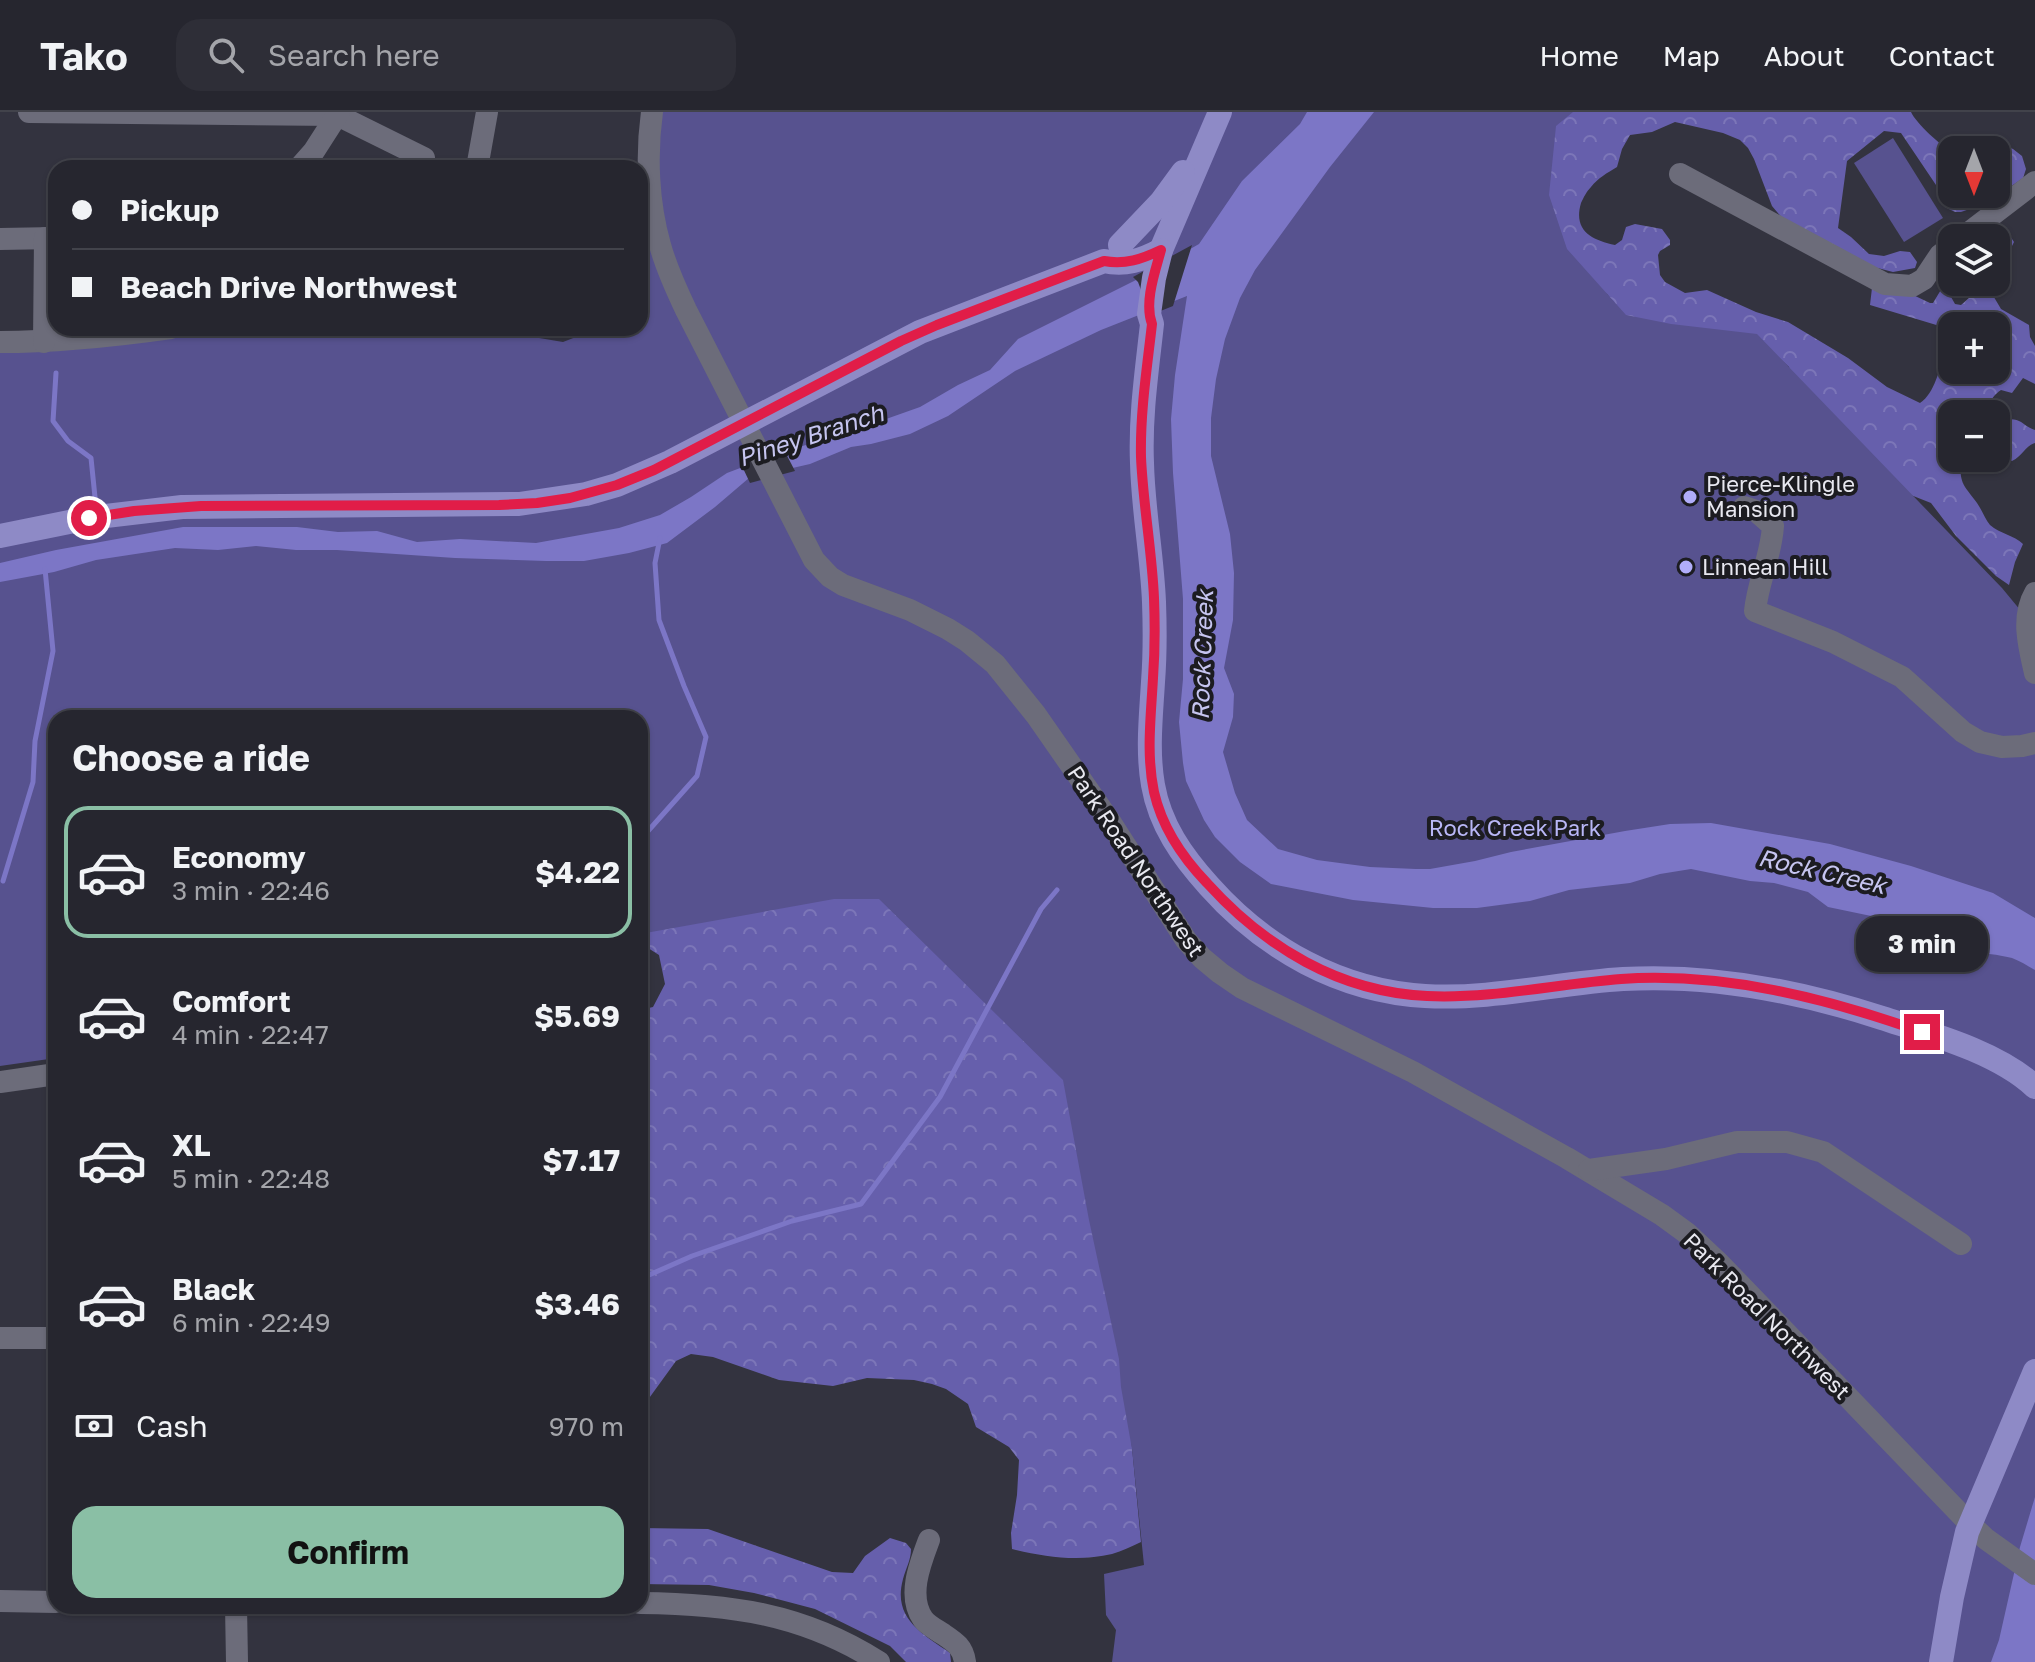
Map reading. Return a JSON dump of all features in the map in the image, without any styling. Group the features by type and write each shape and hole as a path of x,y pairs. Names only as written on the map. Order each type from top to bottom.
{"main road":[{"path":"1112,253 1172,190 1220,112"},
{"path":"1220,112 1167,255 1149,314 1152,324 1141,446 1154,591 1149,748 1152,780 1162,820 1178,847 1215,893 1272,943 1308,964 1350,982 1394,993 1480,995 1641,979 1719,982 1790,993 1868,1014 1975,1051 2015,1070 2035,1087"},
{"path":"1167,255 1238,112"},
{"path":"0,536 68,521 159,508 519,504 586,494 634,479 679,458 920,332 1135,242 1167,255"},
{"path":"1941,1662 1956,1575 1978,1532 2035,1371"}],"street":[{"path":"29,112 338,114 423,160"},
{"path":"478,160 487,112"},
{"name":"Park Road Northwest","path":"652,112 650,164 654,221 668,270 814,560 830,577 929,619 967,641 995,664 1036,715 1109,820 1186,940 1206,962 1242,988 1413,1072 1589,1170 1662,1215 1705,1249 1978,1532 2035,1574"},
{"path":"306,160 338,114"},
{"path":"1680,174 1885,284 1912,286 1924,279 1938,258"},
{"path":"1980,224 2035,182"},
{"path":"0,239 48,238"},
{"path":"44,342 48,273"},
{"path":"0,342 113,336"},
{"path":"1744,507 1756,511 1773,526 1771,549 1757,589 1755,611 1833,642 1902,677 1963,732 1980,742 2002,747 2035,743"},
{"path":"2035,593 2028,614 2028,644 2035,673"},
{"path":"0,1082 48,1075"},
{"path":"1589,1170 1666,1159 1737,1142 1787,1142 1823,1152 1961,1244"},
{"path":"0,1338 48,1338"},
{"path":"929,1540 920,1564 916,1604 924,1620 959,1644 965,1662"},
{"path":"0,1601 48,1602"},
{"path":"648,1603 701,1604 772,1615 825,1633 879,1662"},
{"path":"236,1614 237,1662"}],"green space":[{"name":"Rock Creek Park","path":"659,112 1573,112 1556,126 1549,195 1567,249 1626,315 1671,324 1757,334 2002,588 2035,628 2035,1662 1112,1662 1116,1630 1106,1615 1104,1574 1144,1565 1119,1359 1063,1080 879,899 834,899 648,933 648,710 48,710 48,1059 0,1066 0,350 79,349 169,336 527,336 563,342 578,336 648,336 648,166"},
{"path":"1488,112 1911,112 1938,142 1938,190 1901,133 1884,131 1847,161 1838,228 1869,254 1884,256 1900,251 1910,252 1917,262 1915,268 1893,272 1870,266 1789,226 1772,206 1754,159 1740,140 1675,122 1652,132 1630,135 1617,167 1589,189 1581,203 1580,220 1582,227 1592,237 1615,245 1622,240 1626,227 1635,224 1662,229 1670,240 1670,245 1658,255 1660,275 1665,282 1685,293 1707,290 1756,312 1788,322 1848,358 1887,387 1920,403 1933,387 1938,373 1938,384 2010,384 2010,314 2029,325 2035,346 2035,384 2023,378 2012,393 2001,390 1992,400 1938,400 1938,472 1961,472 1963,483 1990,525 2023,544 2009,585 1956,536 1931,503 1888,486 1830,448 1797,398 1789,367 1775,354 1731,337 1633,321 1607,294 1590,287 1583,290 1584,300 1640,389 1651,392 1724,376 1749,392 1746,401 1761,421 1763,454 1759,478 1734,483 1726,481 1722,475 1721,452 1711,446 1723,430 1722,425 1691,414 1657,417 1649,427 1651,460 1644,470 1622,483 1615,496 1616,534 1606,575 1608,597 1620,620 1635,628 1660,630 1704,619 1716,620 1718,626 1703,634 1645,649 1621,645 1596,629 1570,600 1561,553 1559,489 1584,360 1578,326 1563,304 1485,245 1464,217 1457,181 1460,158 1473,126"},
{"path":"1893,138 1943,218 1904,242 1854,163"},
{"path":"2010,148 2022,156 2026,169 2023,178 2010,187"},
{"path":"1947,208 1973,208 1961,212"},
{"path":"1872,288 1911,294 1930,303 1938,295 1950,296 1955,304 1961,305 1971,296 1993,296 2006,312 1938,312 1938,325 1870,305"},
{"path":"2010,419 2035,430 2035,443 2012,461"},
{"path":"0,588 631,710 53,710"},
{"path":"648,713 1070,795 1141,1542 1112,1554 1087,1558 1049,1556 1012,1549 1019,1460 1009,1447 976,1427 968,1404 946,1389 932,1384 867,1378 833,1386 779,1380 713,1357 691,1354 676,1361 648,1400 648,1008 653,1007 665,984 659,955 648,948"},
{"path":"648,1528 708,1529 832,1572 853,1573 865,1556 890,1538 906,1543 911,1553 903,1579 902,1605 920,1632 950,1653 951,1662 906,1662 890,1646 815,1609 709,1585 648,1584"}],"water":[{"name":"Rock Creek","path":"1307,112 1374,112 1255,270 1240,298 1225,339 1211,418 1211,456 1230,534 1234,573 1233,620 1224,668 1234,694 1233,717 1223,752 1247,820 1278,849 1317,860 1416,869 1430,869 1670,824 1711,823 1830,844 1993,893 2035,918 2035,970 2012,958 1975,952 1952,940 1943,931 1828,907 1808,892 1774,883 1691,869 1630,883 1569,890 1530,901 1477,908 1433,908 1353,900 1271,884 1240,862 1215,837 1186,781 1179,722 1183,679 1183,599 1171,419 1187,296 1101,330 1015,371 948,416 910,434 851,447 810,464 749,478 667,543 629,553 584,561 546,561 256,546 218,550 175,548 96,560 0,582 0,563 183,527 297,527 338,532 377,531 417,542 460,539 536,543 619,528 660,515 727,473 920,407 990,370 1018,339 1136,280 1199,244 1242,181 1300,124"},
{"path":"2035,1497 2035,1662 1991,1662 1999,1640"}],"pier":[{"path":"1192,245 1173,306 1138,320 1141,290 1133,277"},
{"path":"783,448 795,471 750,483 741,464"}],"waterway":[{"path":"56,373 53,421 68,441 91,458 96,507"},
{"path":"648,831 697,776 706,737 659,620 655,563 660,538"},
{"path":"3,881 33,782 35,741 53,651 45,569"},
{"path":"648,1275 692,1256 792,1221 861,1204 940,1097 1041,909 1057,890"}],"place":[{"name":"Pierce-Klingle Mansion","path":"1690,497"},
{"name":"Linnean Hill","path":"1686,567"}],"route":[{"path":"89,518 159,508 201,506 519,504 570,498 634,479 688,454 937,325 1104,261 1118,264 1161,250 1149,314 1152,324 1141,431 1143,492 1154,610 1149,748 1152,780 1162,820 1183,855 1215,893 1259,933 1294,957 1335,977 1394,993 1452,996 1622,979 1699,980 1790,993 1848,1007 1922,1032"}],"water label":[{"name":"Piney Branch","path":"811,436"}]}
